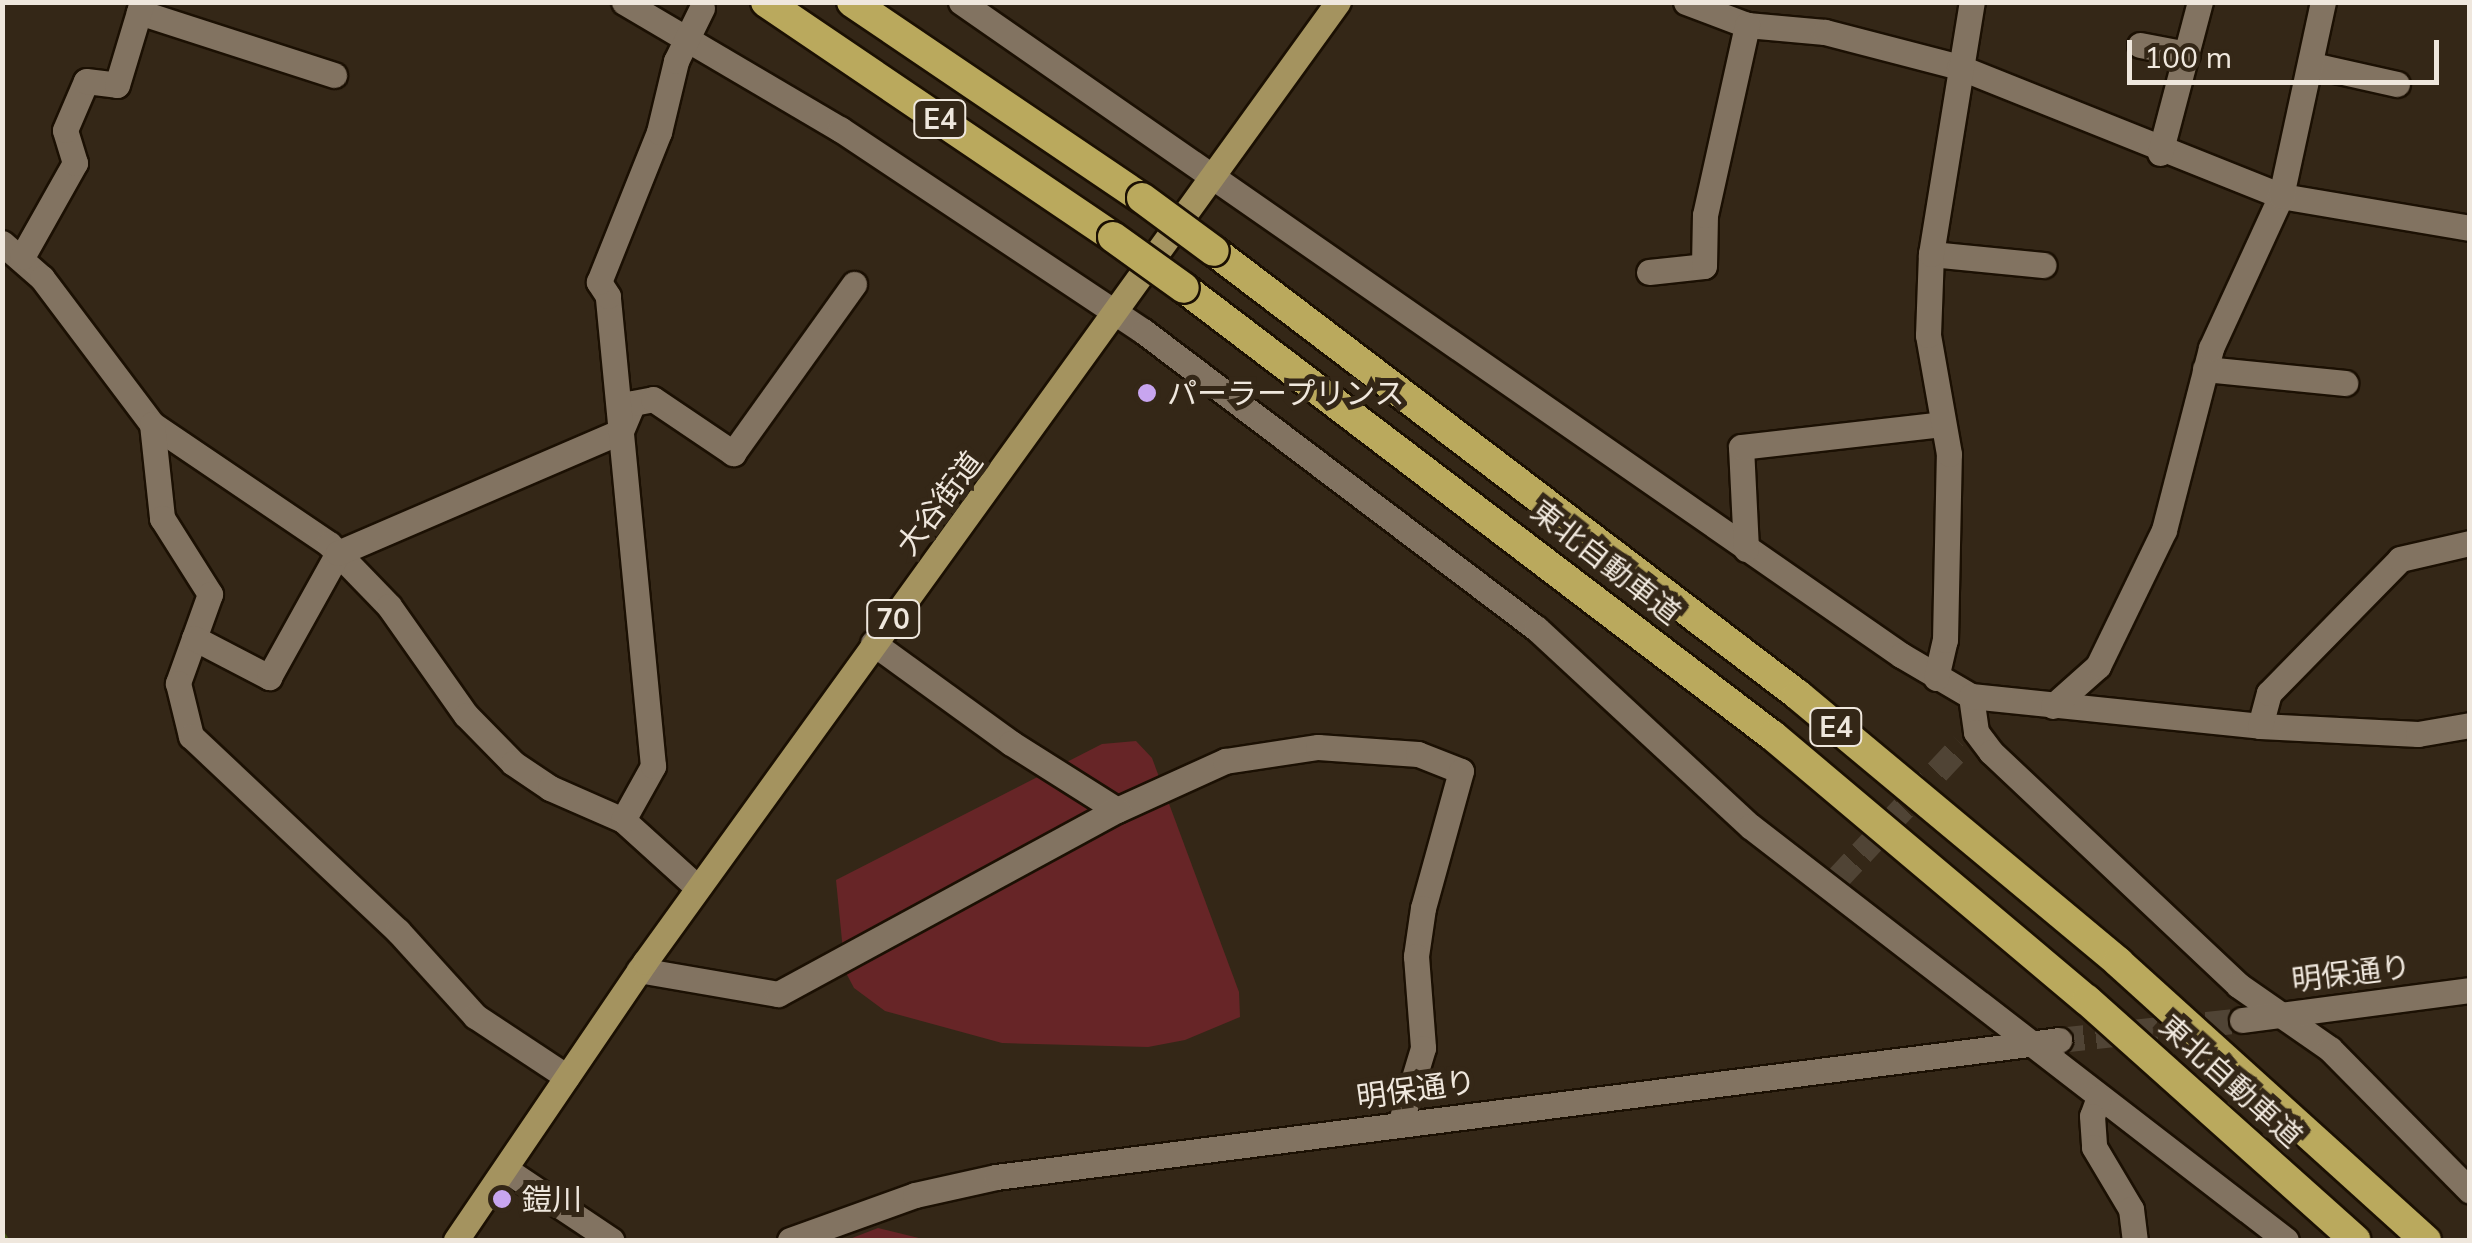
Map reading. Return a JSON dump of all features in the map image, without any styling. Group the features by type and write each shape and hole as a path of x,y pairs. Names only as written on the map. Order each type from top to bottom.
{"highway":[{"name":"東北自動車道","path":"766,2 1184,288 1773,736 2088,1000 2355,1240"},
{"name":"東北自動車道","path":"852,2 1142,198 1798,695 2118,962 2426,1240"}],"main road":[{"name":"大谷街道","path":"456,1240 640,970 873,642 1338,2"}],"street":[{"path":"624,2 684,42 840,128 1114,313 1536,628 1750,826 1832,883 2099,1097 2286,1240"},
{"path":"961,2 1746,549 1936,678 1971,696 2260,726 2418,734 2470,725"},
{"path":"1686,2 1746,26 1825,32 1959,67 2160,153 2281,196 2470,228"},
{"path":"1936,678 1944,640 1948,454 1928,335 1931,254 1972,2"},
{"path":"2160,153 2200,2"},
{"path":"2054,706 2098,666 2164,530 2205,368 2281,196 2323,2"},
{"path":"334,75 140,7 117,86 86,81 64,130 75,163 12,250 152,424 338,553 390,606 466,716 513,763 550,788 623,820 698,888"},
{"path":"623,820 654,766 608,296 599,282 658,132 684,42 702,8"},
{"path":"1649,272 1704,266 1705,215 1746,26"},
{"path":"2140,45 2186,54"},
{"path":"2312,65 2396,84"},
{"path":"1931,254 2044,265"},
{"path":"194,638 269,677 338,553 621,431 633,402 653,399 733,453 854,284"},
{"path":"2205,368 2346,383"},
{"path":"152,424 162,518 210,594 178,683 190,736 398,931 474,1016 567,1077"},
{"path":"1746,549 1740,447 1943,424"},
{"path":"2260,726 2269,693 2400,559 2470,543"},
{"path":"873,642 1011,743 1117,810"},
{"path":"1971,696 1969,739 2238,985 2330,1049 2470,1191"},
{"path":"640,970 778,994 1117,810 1225,760 1318,746 1418,754 1461,771 1423,908 1416,956 1423,1048 1400,1124"},
{"name":"明保通り","path":"2242,1020 2470,990"},
{"name":"明保通り","path":"790,1240 915,1196 996,1177 2059,1040"},
{"path":"2099,1097 2092,1116 2094,1147 2131,1209 2135,1240"},
{"path":"505,1169 611,1240"}],"shaded area":[{"path":"1136,741 1152,758 1239,992 1240,1017 1185,1040 1148,1047 1002,1043 885,1011 854,988 845,971 836,880 1102,744"},
{"path":"878,1228 927,1240 847,1240"}],"waterway":[{"path":"2,1234 6,1240"}],"tunnel":[{"path":"1836,880 1962,745"},
{"path":"2059,1040 2242,1020"}],"place":[{"name":"パーラープリンス","path":"1147,393"},
{"name":"鎧川","path":"502,1199"}]}
